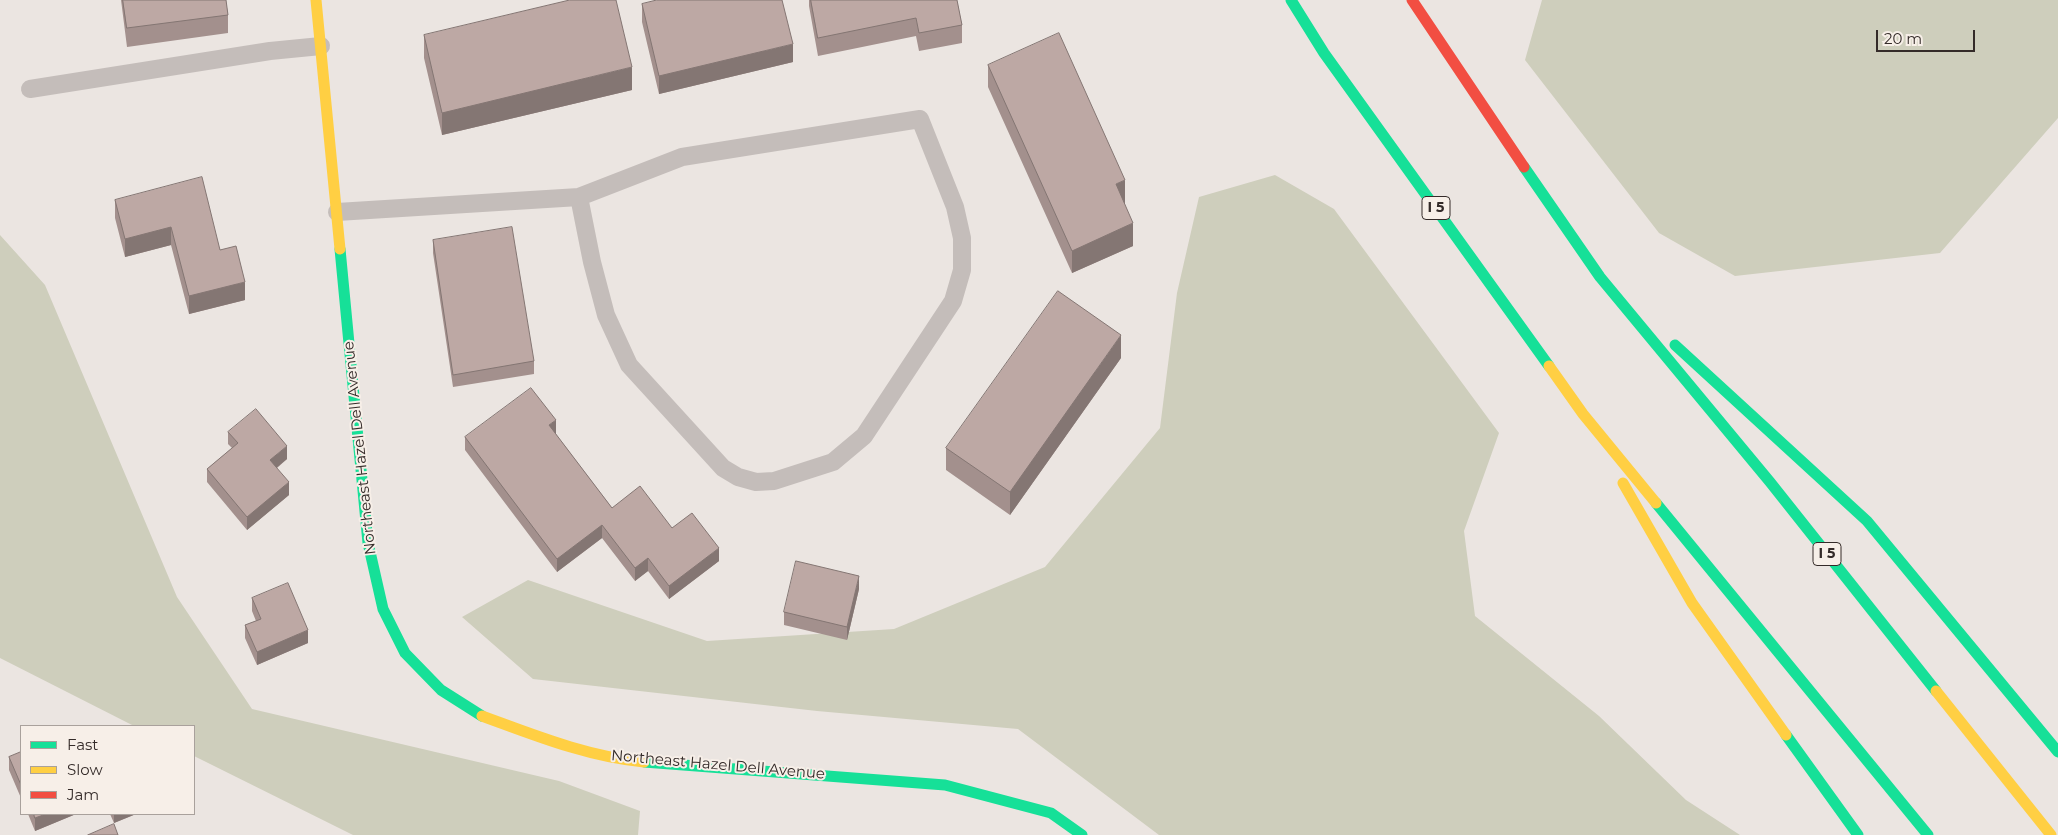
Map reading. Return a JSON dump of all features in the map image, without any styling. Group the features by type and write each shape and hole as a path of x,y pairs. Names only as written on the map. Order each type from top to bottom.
{"main road":[{"name":"Northeast Hazel Dell Avenue","path":"316,0 368,544 382,608 404,652 441,690 480,715 553,742 622,760 944,785 1051,813 1082,835"},
{"name":"I 5","path":"1291,0 1324,53 1583,414 1928,835"},
{"name":"I 5","path":"1412,0 1446,55 1600,277 1770,482 2051,835"},
{"path":"1600,277 1867,521 2058,752"},
{"path":"1583,414 1692,603 1858,835"}],"lane":[{"path":"30,89 270,51 321,46"},
{"path":"337,212 580,197 682,157 920,119 955,207 962,238 962,270 954,301 864,436 833,462 774,481 756,482 738,477 723,468 629,365 606,315 592,262 580,197"}],"green space":[{"path":"1542,0 2058,0 2058,118 1940,253 1735,276 1659,233 1525,60"},
{"path":"1275,175 1334,209 1499,433 1464,531 1475,616 1599,716 1686,800 1740,835 1159,835 1018,729 817,711 533,679 462,617 528,580 707,641 894,629 1045,567 1160,428 1177,293 1199,197"},
{"path":"0,235 45,285 177,597 252,709 559,781 640,811 638,835 353,835 195,756 195,725 132,725 0,658"}],"building":[{"path":"123,0 226,0 228,15 127,28"},
{"path":"570,0 616,0 632,67 442,113 424,35"},
{"path":"657,0 782,0 793,44 659,76 642,4"},
{"path":"811,0 957,0 962,25 919,33 916,18 818,38"},
{"path":"1059,33 1125,180 1116,184 1133,223 1072,251 988,65"},
{"path":"202,177 220,250 236,246 245,282 189,296 171,227 125,239 115,200"},
{"path":"512,227 534,361 453,375 433,240"},
{"path":"1058,291 1121,335 1010,492 946,448"},
{"path":"531,388 556,420 549,425 612,508 640,486 672,528 692,513 719,548 669,586 648,558 635,568 602,525 557,559 465,437"},
{"path":"256,409 287,446 270,460 289,482 247,517 207,469 238,443 228,432"},
{"path":"796,561 859,576 847,627 784,612"},
{"path":"288,583 308,630 257,652 245,625 261,619 252,598"},
{"path":"20,752 20,783 9,757"},
{"path":"114,824 118,835 88,835"}],"traffic: fast":[{"path":"1291,0 1324,53 1549,366"},
{"path":"1524,167 1600,277 1770,482 1936,691"},
{"path":"340,249 368,543 383,609 405,653 441,690 482,716"},
{"path":"1675,345 1867,521 2058,752"},
{"path":"1656,503 1928,835"},
{"path":"1786,735 1858,835"},
{"path":"644,762 945,785 1051,813 1082,835"}],"traffic: slow":[{"path":"316,0 340,249"},
{"path":"1549,366 1583,414 1656,503"},
{"path":"1623,483 1692,603 1786,735"},
{"path":"1936,691 2051,835"},
{"path":"482,716 541,738 582,750 644,762"}],"traffic: jam":[{"path":"1412,0 1524,167"}]}
